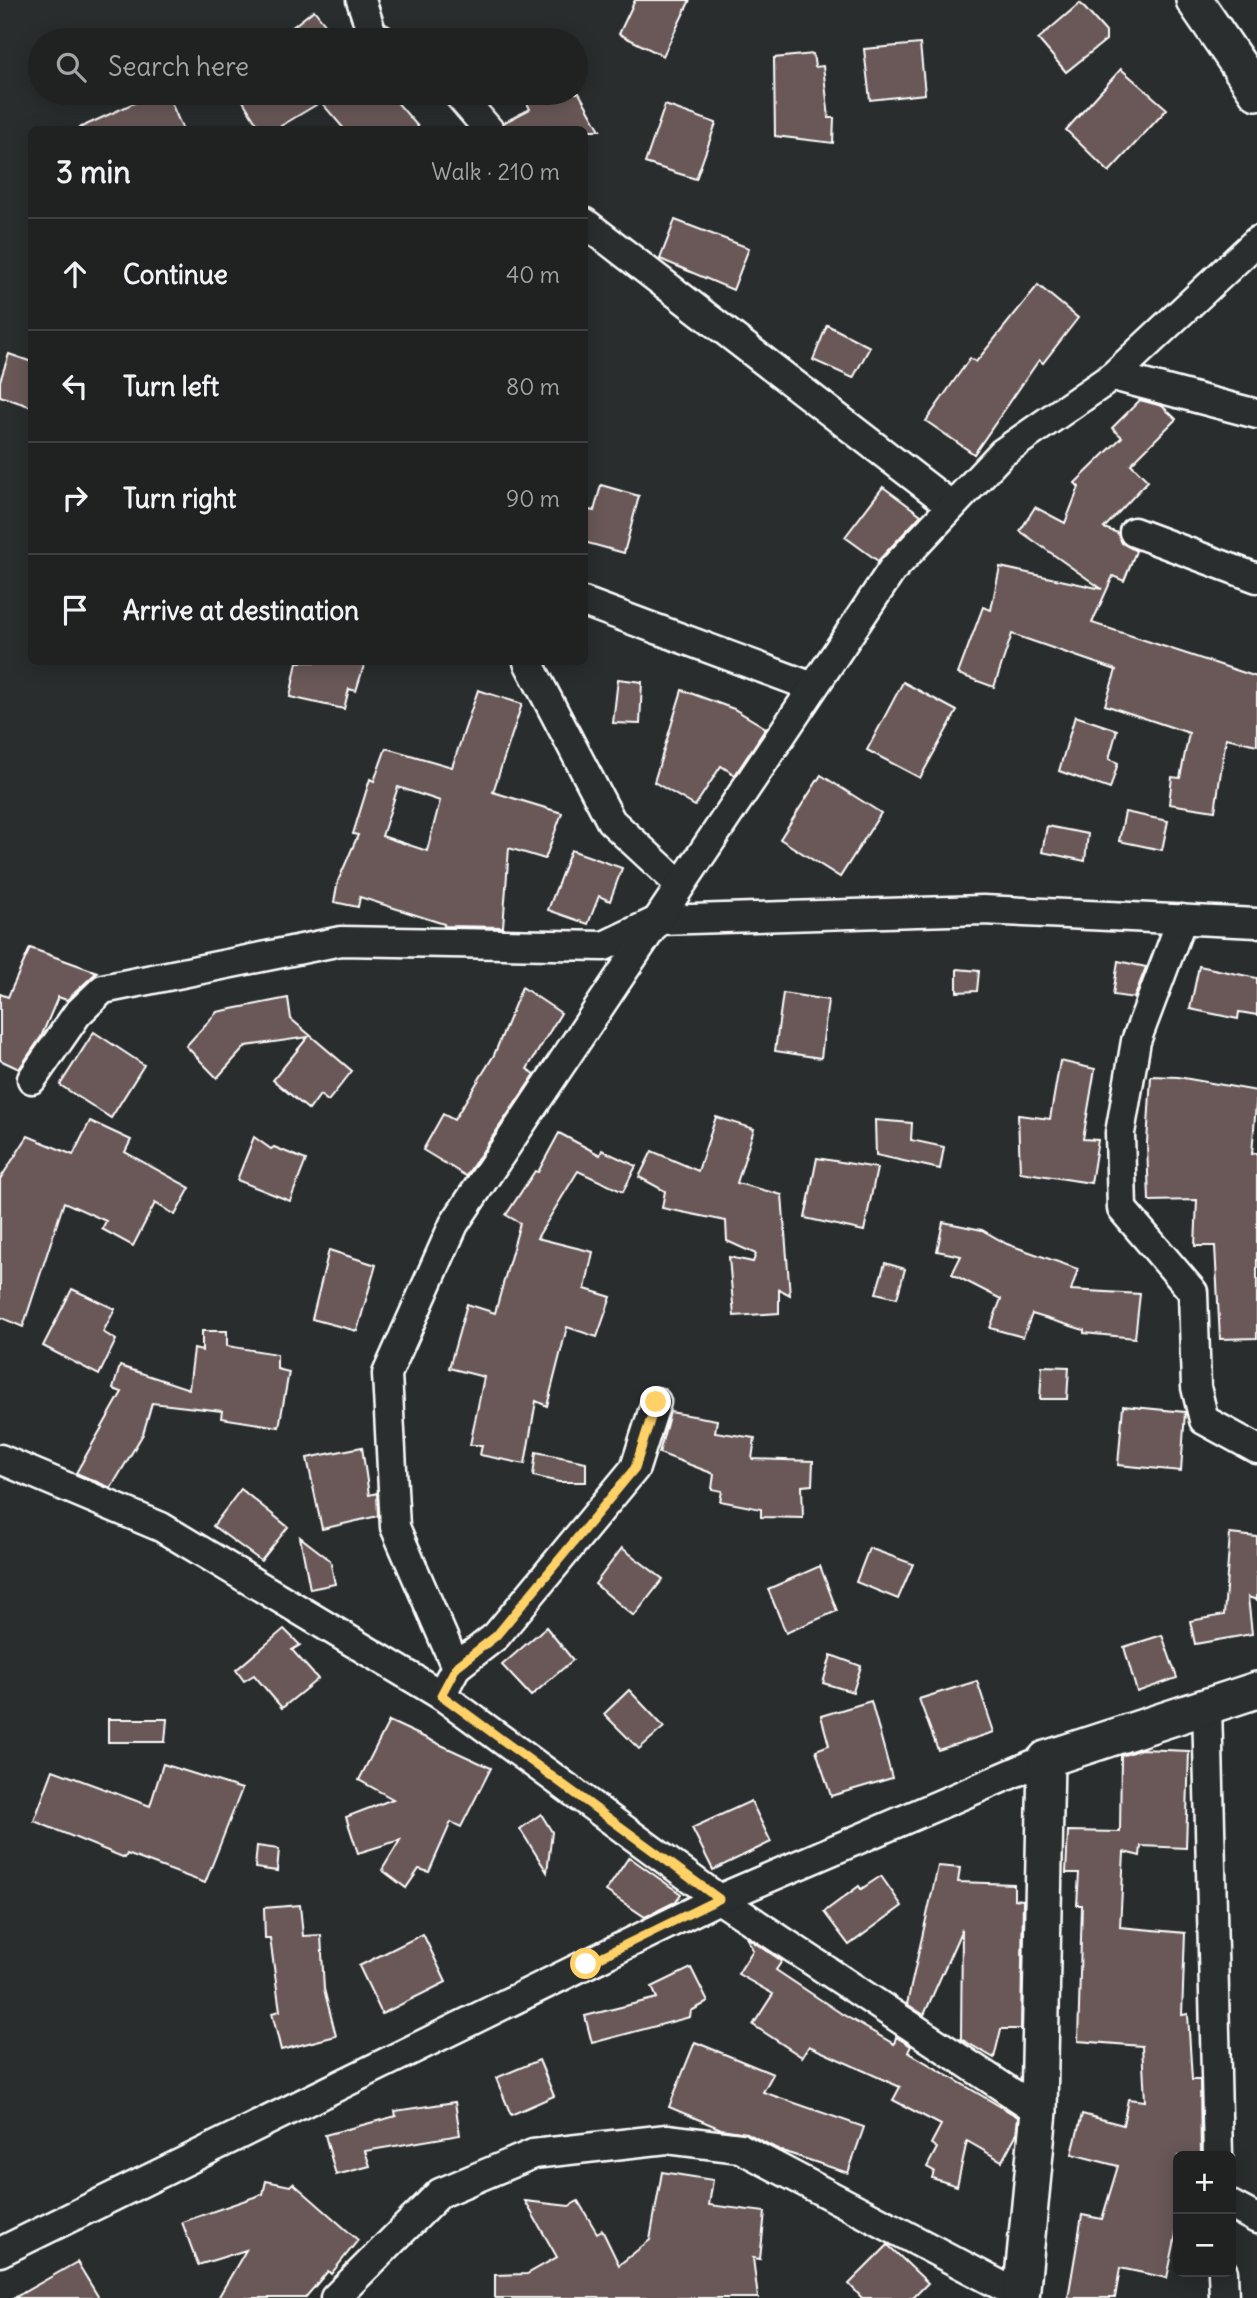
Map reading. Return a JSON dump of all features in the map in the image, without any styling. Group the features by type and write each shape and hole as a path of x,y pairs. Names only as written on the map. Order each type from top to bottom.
{"street":[{"path":"361,0 370,28"},
{"path":"1194,0 1257,92"},
{"path":"467,105 486,126"},
{"path":"588,225 952,506"},
{"path":"456,1667 395,1527 387,1374 454,1224 892,570 1002,453 1113,376 1257,241"},
{"path":"1113,376 1257,414"},
{"path":"1134,532 1257,578"},
{"path":"588,603 813,687"},
{"path":"530,665 611,821 680,885"},
{"path":"32,1079 77,1014 103,989 341,941 604,946 659,920 983,909 1257,923"},
{"path":"1182,919 1136,1041 1120,1133 1122,1209 1193,1292 1196,1387 1204,1420 1257,1449"},
{"path":"441,1695 456,1667 496,1636 635,1468 656,1402"},
{"path":"0,1459 161,1527 441,1695 719,1899 1039,2111"},
{"path":"0,2252 719,1899 1046,1759 1257,1690"},
{"path":"1207,1705 1219,2151"},
{"path":"335,2298 440,2193 533,2154 667,2139 740,2148 1021,2297 1039,2111 1046,1759"},
{"path":"1236,2208 1257,2219"},
{"path":"1223,2277 1224,2298"}],"building":[{"path":"635,0 690,0 663,56 619,34"},
{"path":"1080,3 1106,32 1106,40 1066,72 1038,39"},
{"path":"314,10 328,28 291,28"},
{"path":"920,44 925,94 870,100 864,49"},
{"path":"813,54 815,67 823,66 829,118 834,118 833,143 775,136 774,58"},
{"path":"1121,69 1167,109 1109,172 1066,130"},
{"path":"130,105 172,105 181,126 84,126"},
{"path":"245,105 316,105 281,126 259,126"},
{"path":"324,105 399,105 418,126 342,126"},
{"path":"528,105 586,105 600,130 588,130 588,126 504,126 503,123 530,109"},
{"path":"665,105 716,123 696,179 645,163"},
{"path":"675,220 749,248 733,290 660,259"},
{"path":"1038,285 1078,318 1043,363 1039,360 974,454 926,421 970,358 976,362"},
{"path":"827,325 870,347 853,378 813,360"},
{"path":"9,354 28,361 28,406 0,396 0,381"},
{"path":"1140,400 1162,406 1176,419 1131,464 1148,481 1104,528 1118,533 1122,543 1136,551 1124,581 1113,576 1092,623 1257,677 1257,745 1226,738 1215,811 1169,804 1172,777 1180,778 1189,733 1105,705 1116,670 1012,634 994,687 958,674 983,607 991,610 1000,567 1102,589 1020,531 1035,507 1065,523 1079,487 1075,483 1122,437 1112,428"},
{"path":"601,485 639,496 624,553 588,543 588,510 594,511"},
{"path":"883,487 921,515 878,561 845,537"},
{"path":"296,665 364,665 356,691 349,689 344,709 290,697"},
{"path":"618,679 642,682 640,724 613,723"},
{"path":"903,682 957,711 920,778 867,750"},
{"path":"478,690 522,704 493,792 562,813 545,859 509,848 503,927 444,926 360,897 358,907 334,902 338,881 358,835 353,834 370,779 374,781 386,748 452,767","holes":["398,787 440,801 427,851 382,836"]},
{"path":"682,690 734,709 766,728 735,775 721,766 695,806 654,782"},
{"path":"1075,716 1117,730 1109,759 1118,763 1110,789 1059,771"},
{"path":"821,775 881,813 840,877 780,839"},
{"path":"1125,812 1168,821 1162,850 1119,841"},
{"path":"1047,826 1088,834 1085,861 1042,852"},
{"path":"571,850 622,868 610,901 599,896 588,924 548,910"},
{"path":"30,948 97,972 67,1000 58,997 41,1037 19,1069 0,1060 0,994 8,997"},
{"path":"1118,961 1146,967 1134,998 1113,995"},
{"path":"1199,966 1257,978 1257,1015 1239,1012 1238,1019 1190,1009"},
{"path":"957,969 979,971 977,991 957,992"},
{"path":"522,987 561,1013 527,1069 535,1074 466,1176 423,1150 443,1114 454,1120 494,1055"},
{"path":"783,993 828,1000 821,1058 775,1051"},
{"path":"288,998 291,1019 352,1071 328,1101 320,1095 309,1110 273,1080 308,1037 246,1046 217,1078 186,1046 217,1012"},
{"path":"94,1032 144,1065 111,1118 60,1085"},
{"path":"1060,1061 1095,1069 1083,1139 1098,1140 1091,1183 1020,1172 1018,1115 1050,1119"},
{"path":"1151,1076 1178,1077 1257,1091 1252,1154 1257,1153 1257,1338 1220,1339 1215,1246 1195,1246 1197,1200 1149,1201 1147,1143"},
{"path":"716,1117 754,1129 737,1183 782,1195 790,1295 779,1289 779,1313 734,1316 729,1257 753,1262 756,1254 727,1241 726,1221 662,1208 665,1191 639,1177 652,1151 698,1171"},
{"path":"875,1120 912,1123 911,1140 944,1147 940,1169 876,1155"},
{"path":"90,1121 131,1140 125,1152 190,1188 175,1215 155,1203 133,1246 102,1229 106,1221 64,1202 23,1327 0,1317 0,1179 28,1136 73,1155"},
{"path":"559,1133 600,1155 602,1150 636,1166 623,1192 578,1171 537,1238 593,1252 585,1289 611,1297 597,1337 567,1327 547,1406 536,1401 525,1464 480,1455 482,1445 470,1445 484,1377 449,1368 467,1304 495,1313 520,1223 506,1215 535,1171 538,1172"},
{"path":"254,1137 271,1149 274,1147 306,1160 290,1201 237,1180"},
{"path":"817,1158 877,1168 864,1231 805,1218"},
{"path":"943,1222 982,1230 1007,1244 1078,1269 1071,1290 1140,1294 1135,1338 1084,1333 1084,1330 1032,1314 1023,1337 990,1328 1001,1299 952,1274 961,1256 937,1251"},
{"path":"329,1250 376,1265 357,1331 312,1319"},
{"path":"885,1263 905,1269 897,1298 876,1293"},
{"path":"72,1289 115,1309 103,1332 116,1340 99,1375 43,1346"},
{"path":"202,1331 227,1331 227,1346 277,1354 277,1369 289,1372 279,1427 221,1418 222,1411 152,1403 143,1434 111,1488 76,1473 122,1392 113,1389 120,1366 189,1389 194,1349 202,1351"},
{"path":"1042,1366 1069,1367 1067,1399 1040,1399"},
{"path":"1123,1406 1185,1412 1181,1471 1118,1465"},
{"path":"670,1412 717,1420 715,1432 755,1438 752,1459 813,1461 812,1485 802,1486 803,1518 761,1517 761,1509 720,1501 722,1491 712,1489 714,1474 659,1453"},
{"path":"362,1447 369,1495 377,1493 378,1516 322,1529 307,1458"},
{"path":"536,1452 586,1462 586,1482 559,1482 533,1476"},
{"path":"241,1489 288,1527 261,1561 213,1526"},
{"path":"1230,1534 1257,1537 1257,1600 1248,1597 1252,1634 1195,1644 1190,1621 1224,1615"},
{"path":"300,1537 330,1560 335,1584 310,1589"},
{"path":"622,1548 663,1579 634,1616 595,1584"},
{"path":"869,1548 913,1564 898,1599 856,1582"},
{"path":"820,1566 837,1611 786,1633 768,1589"},
{"path":"546,1627 573,1660 531,1696 502,1665"},
{"path":"284,1629 300,1645 292,1650 318,1679 282,1708 254,1675 244,1681 236,1670"},
{"path":"1162,1635 1177,1678 1137,1692 1124,1647"},
{"path":"831,1655 861,1666 853,1692 823,1683"},
{"path":"977,1681 994,1732 938,1750 919,1699"},
{"path":"629,1690 664,1727 639,1749 604,1714"},
{"path":"871,1701 892,1778 831,1796 816,1750 829,1745 821,1716"},
{"path":"108,1719 167,1719 165,1742 108,1742"},
{"path":"389,1721 491,1768 461,1827 451,1822 429,1872 419,1869 406,1888 382,1870 400,1840 358,1853 346,1817 393,1799 359,1780"},
{"path":"1141,1749 1189,1751 1186,1848 1141,1846 1140,1856 1124,1852 1120,1927 1185,1933 1182,2015 1188,2014 1192,2080 1200,2080 1201,2151 1173,2151 1173,2249 1167,2278 1120,2268 1115,2298 1068,2298 1082,2215 1102,2219 1118,2166 1072,2154 1082,2114 1123,2125 1128,2099 1145,2101 1142,2046 1078,2041 1082,1905 1077,1905 1079,1873 1066,1873 1068,1831 1120,1832 1121,1756"},
{"path":"163,1764 242,1789 205,1883 127,1854 125,1858 34,1821 53,1770 150,1806"},
{"path":"751,1801 771,1842 713,1870 692,1828"},
{"path":"541,1814 552,1832 547,1872 520,1829"},
{"path":"257,1846 279,1849 277,1871 255,1868"},
{"path":"629,1857 681,1894 675,1902 645,1917 606,1891"},
{"path":"938,1866 960,1868 958,1882 1014,1884 1014,1899 1023,1900 1021,2029 1001,2029 994,2058 961,2039 962,1929 924,2015 907,2004"},
{"path":"881,1876 902,1906 849,1945 824,1912 859,1886 861,1889"},
{"path":"300,1905 303,1936 321,1935 324,1989 336,2036 281,2050 272,2013 280,2011 270,1938 265,1938 264,1908"},
{"path":"423,1934 446,1982 382,2014 359,1966"},
{"path":"746,1937 782,1961 776,1970 842,2014 894,2044 896,2037 911,2046 908,2052 1018,2117 1016,2135 1002,2161 967,2141 957,2186 932,2178 934,2171 927,2167 937,2148 931,2144 941,2125 893,2100 900,2087 809,2046 802,2057 753,2025 773,1994 738,1974 753,1950"},
{"path":"691,1968 708,2002 691,2011 690,2017 592,2043 585,2016 657,1998 652,1987"},
{"path":"695,2042 773,2074 763,2092 864,2127 848,2173 779,2150 747,2133 721,2129 669,2107"},
{"path":"539,2060 554,2096 511,2115 496,2078"},
{"path":"455,2102 460,2135 365,2151 370,2166 336,2175 325,2135 396,2116 395,2111"},
{"path":"662,2172 713,2180 709,2205 765,2212 760,2259 753,2258 758,2298 495,2298 495,2275 527,2274 557,2257 525,2201 569,2206 578,2201 597,2233 602,2230 619,2265 650,2240"},
{"path":"266,2181 290,2186 293,2183 358,2240 331,2274 328,2271 305,2298 218,2298 246,2250 198,2265 182,2222 263,2194"},
{"path":"888,2245 928,2283 913,2298 862,2298 849,2284"},
{"path":"77,2262 99,2298 14,2298"}],"route":[{"path":"586,1964 719,1899 441,1695 456,1667 496,1636 635,1468 656,1402"}]}
